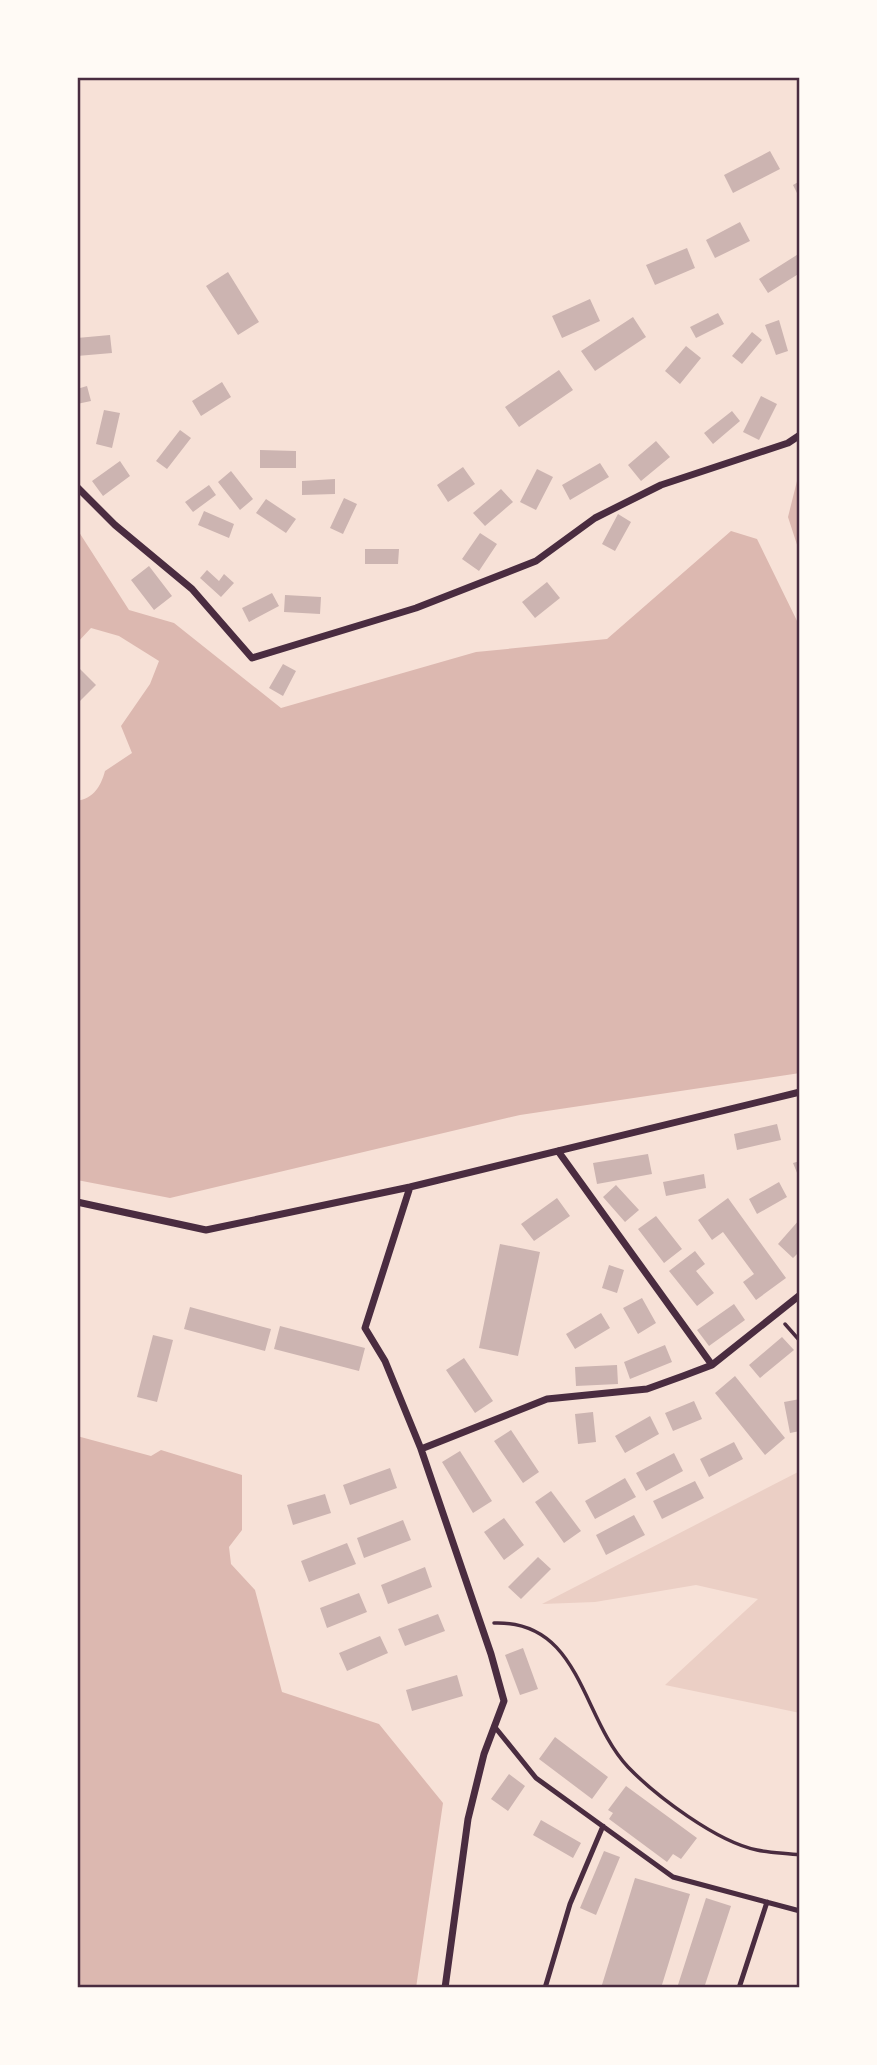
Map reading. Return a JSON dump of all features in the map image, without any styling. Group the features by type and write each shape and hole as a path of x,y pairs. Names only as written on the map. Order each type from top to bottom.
{"street":[{"path":"77,487 116,525 192,589 251,658 415,608 536,561 595,519 661,485 788,443 800,435"},
{"path":"77,1202 206,1230 410,1187 800,1092"},
{"path":"558,1152 712,1365"},
{"path":"410,1187 365,1328 385,1361 421,1449 481,1624 504,1701 484,1754 468,1819 445,1988"},
{"path":"421,1449 547,1399 647,1389 712,1365 800,1296"}],"lane":[{"path":"494,1726 536,1778 673,1877 800,1911"},
{"path":"545,1988 570,1904 603,1826"},
{"path":"738,1988 767,1902"}],"path":[{"path":"777,1314 800,1341"},
{"path":"481,1624 500,1623 533,1629 552,1641 571,1665 606,1736 627,1766 681,1811 723,1837 755,1850 800,1855"}],"shaded area":[{"path":"800,469 800,554 788,517"},
{"path":"77,529 129,610 174,623 281,708 476,652 607,639 731,531 757,539 800,627 800,1073 520,1115 170,1198 77,1180 77,801 92,794 99,786 105,771 132,753 121,726 150,684 159,661 119,636 91,628 77,643"},
{"path":"77,1436 151,1456 161,1450 242,1475 242,1530 229,1547 231,1564 255,1590 282,1692 379,1724 443,1803 416,1988 77,1988"},
{"path":"800,1471 800,1713 665,1685 758,1599 696,1585 595,1602 542,1604"}],"building":[{"path":"770,151 780,169 733,193 724,175"},
{"path":"800,181 800,199 793,185"},
{"path":"740,222 750,241 715,258 706,240"},
{"path":"687,248 695,268 655,285 646,265"},
{"path":"800,253 800,273 768,293 759,279"},
{"path":"228,272 259,322 238,335 206,286"},
{"path":"590,299 600,321 562,338 552,316"},
{"path":"718,313 724,324 696,338 690,327"},
{"path":"633,317 646,337 595,371 581,351"},
{"path":"779,320 788,351 776,355 765,325"},
{"path":"752,332 762,340 742,364 732,356"},
{"path":"110,335 112,353 77,356 77,338"},
{"path":"686,346 701,358 680,384 665,371"},
{"path":"559,370 573,390 519,427 505,407"},
{"path":"222,382 231,397 201,416 192,401"},
{"path":"87,386 91,401 77,404 77,389"},
{"path":"761,396 777,404 759,440 743,432"},
{"path":"104,410 120,413 112,448 96,444"},
{"path":"732,411 740,421 713,444 704,433"},
{"path":"180,430 191,438 167,469 156,461"},
{"path":"656,441 670,457 641,481 628,465"},
{"path":"260,450 296,451 296,468 260,468"},
{"path":"120,461 130,476 103,496 92,481"},
{"path":"600,463 609,477 570,500 562,485"},
{"path":"463,467 475,484 448,502 437,485"},
{"path":"537,469 553,477 536,510 520,502"},
{"path":"231,471 253,499 240,510 218,482"},
{"path":"335,479 335,494 302,495 302,481"},
{"path":"209,485 216,495 193,512 185,502"},
{"path":"501,489 513,502 485,526 473,513"},
{"path":"344,498 357,504 343,534 330,528"},
{"path":"266,499 296,519 286,533 256,513"},
{"path":"204,511 234,524 229,538 198,525"},
{"path":"618,514 631,522 615,551 602,544"},
{"path":"480,533 497,544 479,571 462,559"},
{"path":"365,549 399,549 398,564 365,564"},
{"path":"149,566 172,596 154,610 131,580"},
{"path":"207,570 219,581 224,574 234,583 221,597 200,578"},
{"path":"547,582 560,598 535,618 522,602"},
{"path":"272,593 279,606 249,622 242,608"},
{"path":"285,595 321,597 320,614 284,612"},
{"path":"283,664 296,671 283,696 269,688"},
{"path":"80,669 96,685 77,704 77,672"},
{"path":"777,1124 781,1140 737,1150 734,1134"},
{"path":"648,1154 652,1174 597,1184 593,1163"},
{"path":"800,1161 800,1180 793,1163"},
{"path":"704,1174 706,1188 666,1196 663,1182"},
{"path":"779,1182 787,1197 757,1214 749,1199"},
{"path":"616,1185 639,1210 625,1222 603,1197"},
{"path":"557,1198 570,1216 534,1241 521,1224"},
{"path":"728,1198 786,1278 756,1300 743,1282 754,1274 723,1232 712,1240 698,1220"},
{"path":"656,1216 682,1249 664,1263 638,1229"},
{"path":"800,1219 800,1251 793,1258 778,1244"},
{"path":"500,1244 540,1252 518,1356 479,1348"},
{"path":"695,1251 705,1264 696,1271 714,1293 697,1306 669,1271"},
{"path":"609,1265 624,1270 617,1293 602,1288"},
{"path":"642,1298 656,1323 638,1334 623,1308"},
{"path":"734,1304 745,1320 709,1346 697,1330"},
{"path":"190,1307 271,1329 265,1351 184,1329"},
{"path":"601,1313 610,1328 575,1349 566,1334"},
{"path":"280,1326 365,1348 359,1371 274,1349"},
{"path":"153,1335 173,1340 157,1402 137,1397"},
{"path":"782,1337 794,1350 760,1378 749,1365"},
{"path":"665,1345 672,1362 630,1379 624,1362"},
{"path":"464,1358 493,1401 475,1413 446,1370"},
{"path":"617,1365 618,1384 576,1386 575,1367"},
{"path":"735,1376 785,1438 765,1455 715,1393"},
{"path":"800,1399 800,1431 790,1433 784,1402"},
{"path":"694,1401 702,1419 673,1431 665,1413"},
{"path":"593,1412 596,1442 578,1444 575,1414"},
{"path":"650,1416 659,1434 625,1453 615,1436"},
{"path":"511,1430 539,1472 523,1483 494,1441"},
{"path":"734,1442 743,1459 709,1477 700,1459"},
{"path":"460,1451 492,1501 473,1513 442,1462"},
{"path":"674,1453 683,1471 646,1491 636,1473"},
{"path":"390,1468 397,1488 350,1505 343,1485"},
{"path":"625,1478 636,1497 595,1519 585,1501"},
{"path":"695,1481 704,1498 662,1519 653,1501"},
{"path":"551,1491 581,1531 564,1543 535,1502"},
{"path":"325,1494 331,1513 293,1525 287,1505"},
{"path":"634,1515 645,1535 606,1555 596,1535"},
{"path":"504,1518 524,1545 504,1560 484,1532"},
{"path":"403,1520 411,1540 364,1558 357,1538"},
{"path":"347,1543 356,1564 309,1582 301,1561"},
{"path":"538,1557 551,1569 521,1599 508,1587"},
{"path":"425,1567 432,1587 388,1604 381,1585"},
{"path":"359,1593 367,1612 327,1628 320,1608"},
{"path":"438,1614 445,1631 405,1646 398,1629"},
{"path":"380,1636 388,1653 347,1671 339,1653"},
{"path":"523,1648 538,1689 520,1695 505,1655"},
{"path":"457,1675 463,1696 412,1711 406,1690"},
{"path":"555,1737 608,1777 592,1799 539,1759"},
{"path":"509,1774 525,1786 508,1811 491,1799"},
{"path":"626,1786 697,1838 681,1859 673,1854 667,1862 609,1819 613,1813 608,1810"},
{"path":"541,1820 581,1843 573,1858 533,1835"},
{"path":"604,1851 620,1857 596,1915 580,1908"},
{"path":"635,1878 690,1894 661,1988 601,1988"},
{"path":"706,1898 731,1906 704,1988 677,1988"}]}
